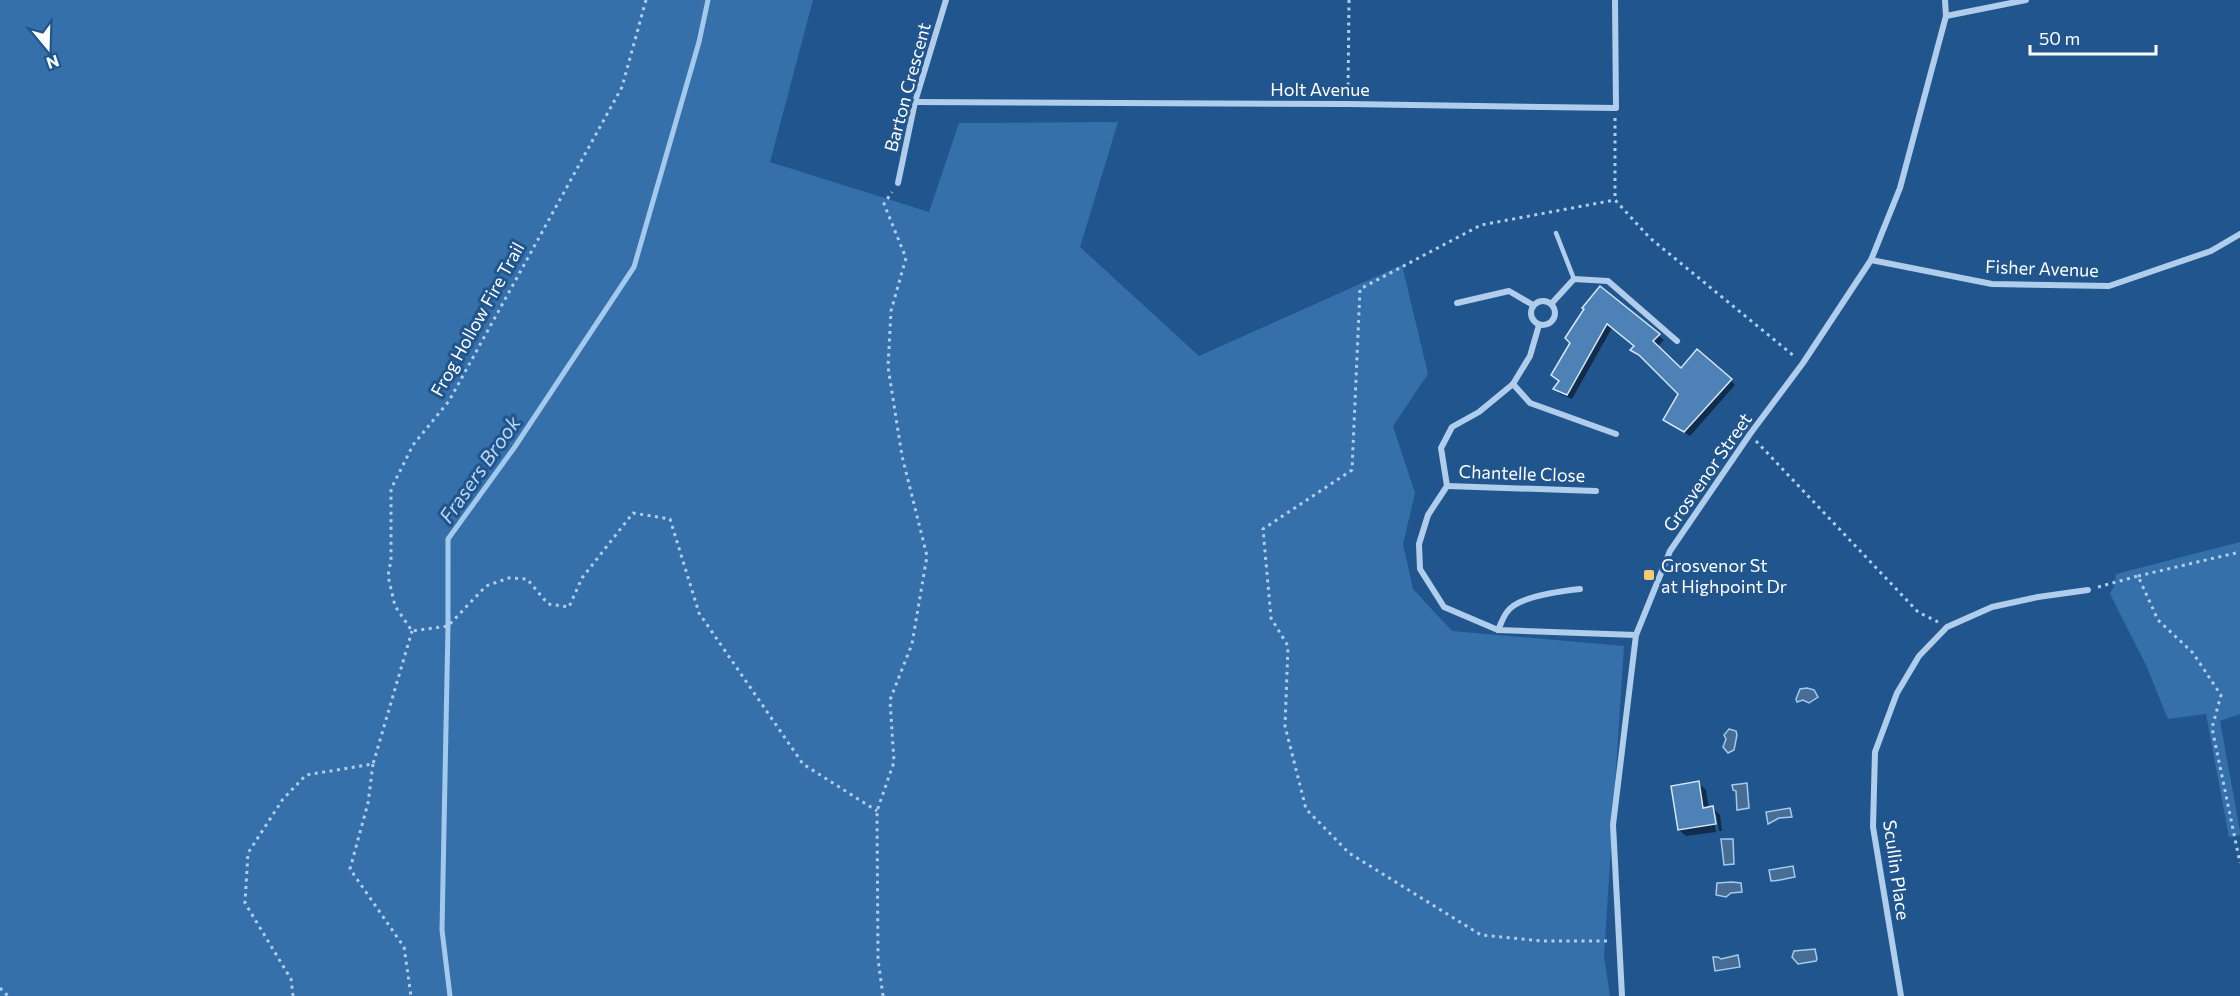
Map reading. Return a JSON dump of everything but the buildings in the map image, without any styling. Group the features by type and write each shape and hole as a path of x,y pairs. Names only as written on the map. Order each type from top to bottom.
{"street":[{"name":"Barton Crescent","path":"898,183 915,102 946,0"},
{"path":"1615,0 1616,108"},
{"name":"Grosvenor Street","path":"1622,996 1613,825 1636,635 1670,551 1750,434 1803,363 1872,260 1900,188 1946,16 1945,0"},
{"path":"1946,16 2026,0"},
{"name":"Holt Avenue","path":"915,102 1616,108"},
{"name":"Fisher Avenue","path":"1872,260 1992,284 2109,286 2211,251 2240,234"},
{"path":"1552,303 1574,279 1608,280 1677,341"},
{"path":"1458,303 1509,291 1533,305"},
{"path":"1544,300 1552,303 1555,311 1554,319 1547,324 1539,325 1531,317 1533,305 1535,302 1544,300"},
{"path":"1539,325 1530,356 1513,384 1479,412 1452,427 1442,448 1448,486 1428,515 1419,544 1420,569 1444,607 1498,630 1636,635"},
{"path":"1513,384 1530,403 1616,434"},
{"name":"Chantelle Close","path":"1448,486 1596,491"},
{"path":"1498,630 1513,605 1559,591 1580,589"},
{"name":"Scullin Place","path":"1901,996 1873,827 1875,752 1897,693 1918,656 1947,627 1992,607 2038,597 2088,590"}],"lane":[{"path":"1556,233 1574,279"}],"path":[{"name":"Frog Hollow Fire Trail","path":"412,631 395,606 388,576 391,560 391,489 413,445 449,401 622,87 646,0"},
{"path":"1348,104 1349,0"},
{"path":"1616,108 1615,200 1650,238 1803,363"},
{"path":"883,996 878,958 877,811 894,762 890,700 912,644 927,556 902,456 888,367 891,311 906,258 884,204 898,183"},
{"path":"1615,200 1481,225 1360,289 1352,470 1263,529 1271,618 1288,646 1285,726 1306,809 1349,853 1481,935 1541,941 1620,941"},
{"path":"1750,434 1918,612 1947,627"},
{"path":"411,996 404,947 351,869 368,803 373,764 412,631 448,626 486,586 509,578 526,579 548,604 569,607 582,578 633,513 670,519 699,613 803,764 877,811"},
{"path":"2088,590 2240,552"},
{"path":"2138,576 2158,620 2193,653 2221,695 2212,728 2240,863"},
{"path":"293,996 291,979 244,903 248,853 283,799 306,775 373,764"},
{"path":"0,988 8,996"}],"shaded area":[{"path":"0,0 813,0 770,162 929,212 959,123 1118,122 1080,247 1199,356 1402,265 1428,374 1393,426 1415,493 1403,544 1413,589 1452,631 1624,646 1604,956 1610,996 0,996"},
{"path":"2240,542 2240,714 2220,721 2240,831 2240,835 2229,837 2206,714 2168,719 2146,665 2110,594 2115,584 2116,574"},
{"path":"1800,689 1814,690 1818,697 1809,703 1803,700 1797,702"},
{"path":"1729,729 1736,731 1737,735 1734,750 1728,753 1723,747 1726,739 1724,735"},
{"path":"1747,783 1749,808 1737,810 1736,791 1733,790 1732,785"},
{"path":"1790,808 1792,817 1779,818 1768,824 1766,812"},
{"path":"1721,839 1733,839 1734,864 1724,865"},
{"path":"1793,866 1795,877 1771,881 1769,870"},
{"path":"1717,883 1741,883 1742,892 1731,893 1726,897 1716,895"},
{"path":"1815,949 1816,961 1798,964 1792,957 1794,951"},
{"path":"1738,955 1740,967 1715,971 1713,957 1721,959"}],"waterway":[{"name":"Frasers Brook","path":"450,996 442,930 448,539 514,448 634,267 699,42 708,0"}],"place":[{"name":"Grosvenor St at Highpoint Dr","path":"1649,575"}]}
